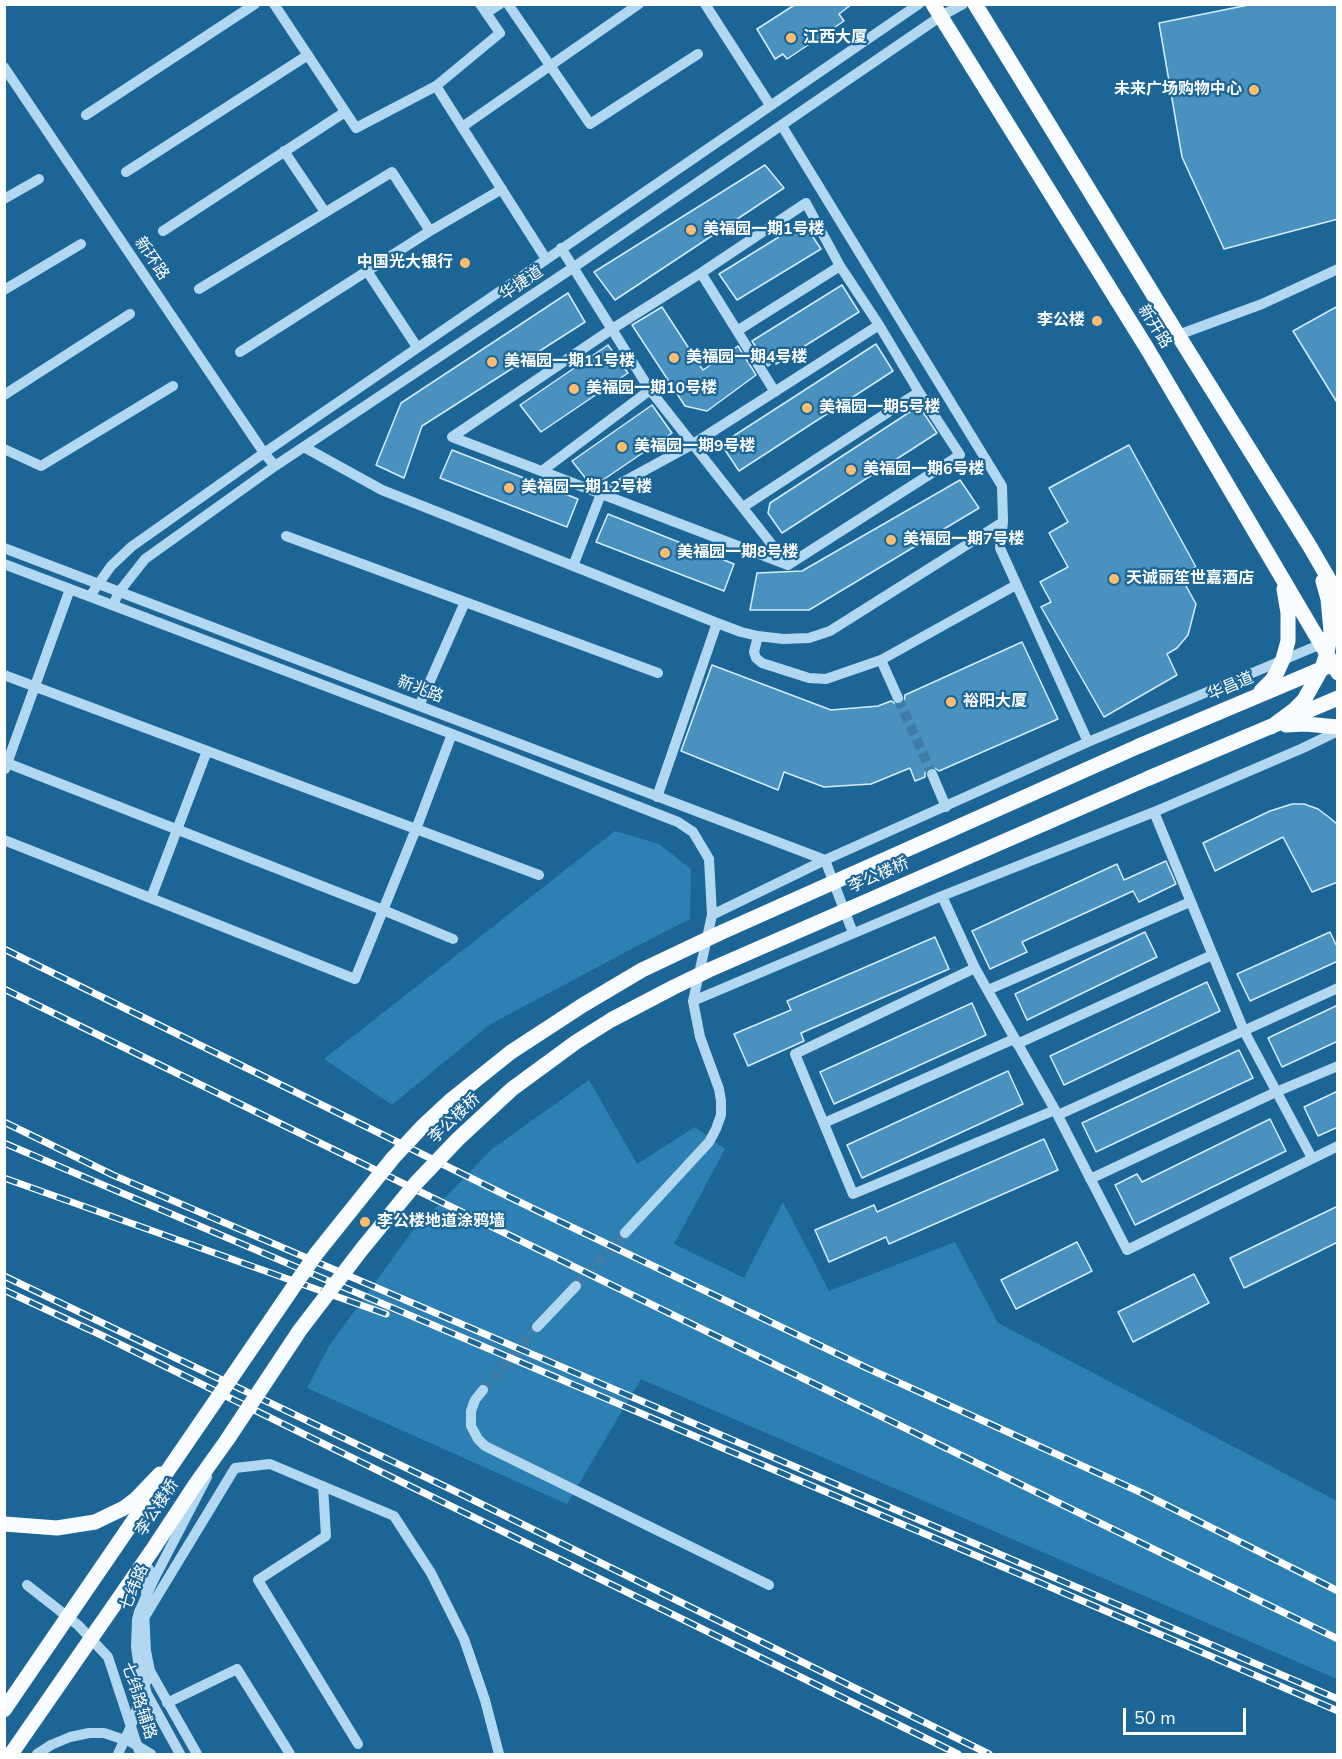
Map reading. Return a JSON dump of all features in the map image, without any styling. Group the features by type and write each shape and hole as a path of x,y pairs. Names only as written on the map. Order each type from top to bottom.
{"main road":[{"name":"新开路","path":"975,4 1338,595"},
{"name":"新开路","path":"937,10 1148,350 1277,569 1331,651"},
{"path":"1309,545 1338,575"},
{"path":"1271,727 1294,710 1308,694 1331,651 1329,605 1309,545"},
{"path":"1256,695 1272,680 1283,659 1288,641 1288,613 1284,588 1277,569"},
{"name":"华昌道","path":"1139,746 1256,695 1331,651"},
{"path":"1256,695 1278,692 1337,699"},
{"path":"1271,727 1337,699"},
{"path":"1271,727 1305,724 1338,729"},
{"name":"李公楼桥","path":"11,1755 300,1330 416,1183 458,1139 512,1089 540,1067 611,1020 709,970 1271,727"},
{"name":"李公楼桥","path":"4,1710 189,1443 316,1254 386,1167 422,1126 451,1100 512,1052 602,993 675,953 1139,746"},
{"path":"4,1524 57,1528 105,1519 136,1499 189,1443"}],"street":[{"path":"86,115 255,4"},
{"path":"274,4 356,128 436,86 500,33 483,9 500,4"},
{"path":"508,4 590,124 698,54"},
{"path":"462,127 639,4"},
{"path":"705,4 770,105"},
{"name":"华捷道","path":"90,596 111,566 131,547 417,347 919,4"},
{"name":"华捷道","path":"113,605 119,592 146,559 275,466 782,126 937,10 963,4"},
{"path":"126,172 308,55"},
{"name":"新环路","path":"4,67 275,466"},
{"path":"436,86 546,259"},
{"path":"163,231 345,112"},
{"path":"782,126 1002,486 1003,522 1000,548 1088,742"},
{"path":"284,151 326,212"},
{"path":"199,289 392,172 430,231"},
{"path":"4,199 39,179"},
{"path":"240,352 430,231 502,189"},
{"path":"806,203 840,266 879,324 960,455 789,565 452,437 612,329 806,203"},
{"path":"4,290 81,244"},
{"path":"561,248 650,390 789,565"},
{"path":"737,331 840,266"},
{"path":"1178,335 1262,304 1338,269"},
{"path":"368,272 417,347"},
{"path":"701,273 775,392"},
{"path":"4,395 130,314"},
{"path":"573,566 601,494 693,444 879,324"},
{"path":"4,449 41,466 173,386"},
{"path":"542,471 650,390"},
{"path":"743,507 919,392"},
{"path":"304,447 382,490 741,632 783,639 809,638 830,631 1003,522"},
{"path":"286,536 658,673"},
{"name":"新兆路","path":"4,548 825,860"},
{"name":"新兆路","path":"4,564 678,822 693,832 709,860 712,915 693,1001"},
{"path":"758,636 754,652 756,658 762,663 809,678 826,679 881,660 1016,585"},
{"path":"70,589 6,766 177,830 453,939"},
{"path":"419,706 465,602"},
{"path":"657,797 717,623"},
{"path":"712,915 825,860 1088,742 1283,659 1331,651"},
{"path":"881,660 898,698"},
{"path":"4,675 539,875"},
{"path":"625,1233 709,1142 721,1115 722,1101 700,1037 693,1001 942,896 1154,812 1303,748 1338,729"},
{"path":"4,840 355,979 452,734"},
{"path":"151,898 207,751"},
{"path":"932,774 946,807"},
{"path":"1154,812 1244,1031 1312,1158"},
{"path":"825,860 853,933"},
{"path":"942,896 975,968 1056,1112 1127,1250 1338,1146"},
{"path":"988,990 1190,902"},
{"path":"824,1123 1212,955"},
{"path":"975,968 795,1054 854,1194 1056,1112 1338,988"},
{"path":"1090,1179 1276,1092 1338,1066"},
{"path":"537,1327 576,1286"},
{"path":"483,1390 475,1400 471,1412 471,1426 485,1446 769,1585"},
{"name":"七纬路","path":"180,1755 147,1694 138,1661 137,1620 142,1602 227,1440"},
{"path":"144,1618 235,1468 270,1464 394,1516 431,1573 464,1639 485,1700 499,1755"},
{"path":"323,1486 326,1536 258,1580 358,1744"},
{"name":"七纬路辅路","path":"149,1569 144,1618 150,1671 197,1755"},
{"name":"七纬路辅路","path":"27,1585 78,1625 108,1657 140,1755"},
{"path":"167,1702 237,1669 290,1755"},
{"path":"118,1755 131,1726 150,1671"},
{"path":"37,1755 51,1745 70,1737 89,1733 104,1733 131,1742 151,1755"}],"shaded area":[{"path":"615,831 659,844 691,869 690,919 489,1025 392,1105 324,1059"},
{"path":"589,1080 637,1164 695,1127 725,1149 674,1244 744,1278 783,1202 829,1291 955,1242 998,1323 1337,1501 1337,1679 641,1379 567,1504 307,1388 329,1346 411,1233 492,1149"}],"building":[{"name":"江西大厦","path":"796,4 852,4 839,14 844,21 787,59 783,54 775,59 757,29"},
{"name":"未来广场购物中心","path":"1253,4 1338,4 1338,219 1224,249 1182,157 1159,23"},
{"name":"美福园一期1号楼","path":"765,165 784,188 615,300 594,272"},
{"path":"803,222 821,249 737,300 719,274"},
{"path":"842,285 859,312 776,364 774,361 768,366 752,341"},
{"name":"美福园一期11号楼","path":"568,293 585,322 422,426 404,478 376,465 401,403"},
{"path":"1338,306 1338,404 1293,331"},
{"name":"美福园一期4号楼","path":"662,307 703,370 738,346 756,375 707,411 685,406 632,325"},
{"name":"美福园一期5号楼","path":"876,344 893,371 739,471 721,444"},
{"name":"美福园一期10号楼","path":"608,345 628,373 541,432 520,405"},
{"name":"美福园一期9号楼","path":"652,405 672,433 597,484 587,480 572,461"},
{"name":"美福园一期6号楼","path":"919,406 937,433 782,533 768,513 770,503"},
{"name":"天诚丽笙世嘉酒店","path":"1129,445 1196,567 1180,575 1196,604 1188,635 1177,648 1167,654 1177,675 1104,717 1041,607 1051,602 1040,582 1068,567 1049,533 1068,522 1049,488"},
{"name":"美福园一期12号楼","path":"452,450 578,499 567,527 440,478"},
{"name":"美福园一期7号楼","path":"960,480 979,508 809,610 750,610 757,573 802,571"},
{"name":"美福园一期8号楼","path":"608,514 734,564 724,591 596,542"},
{"name":"裕阳大厦","path":"1022,642 1058,719 939,771 929,767 925,777 915,781 910,768 871,784 824,787 784,772 778,790 681,751 712,665 831,710 878,706 891,701 898,705 904,702 905,695"},
{"path":"1292,804 1304,804 1318,809 1338,825 1338,882 1312,892 1283,837 1215,871 1203,843 1270,811"},
{"path":"1166,861 1176,884 1139,902 1133,891 1022,942 1027,952 990,969 972,931 1117,864 1124,880"},
{"path":"1145,932 1157,957 1027,1020 1015,994"},
{"path":"1330,932 1338,949 1338,961 1250,1001 1237,974"},
{"path":"935,937 949,969 801,1033 804,1041 748,1066 734,1034 791,1010 787,1001"},
{"path":"1207,982 1220,1011 1064,1085 1050,1056"},
{"path":"972,1003 986,1035 834,1104 820,1072"},
{"path":"1338,1005 1338,1041 1282,1067 1268,1038"},
{"path":"1239,1050 1253,1078 1096,1152 1082,1123"},
{"path":"1008,1071 1023,1104 862,1178 847,1145"},
{"path":"1338,1091 1338,1127 1318,1136 1304,1107"},
{"path":"1270,1119 1286,1151 1135,1225 1115,1185 1137,1174 1142,1182"},
{"path":"1044,1139 1058,1170 889,1244 886,1237 829,1262 815,1230 874,1205 877,1212"},
{"path":"1338,1206 1338,1242 1244,1288 1230,1258"},
{"path":"1077,1242 1092,1271 1016,1309 1001,1280"},
{"path":"1194,1274 1209,1303 1133,1342 1118,1312"}],"tunnel":[{"path":"898,698 932,774"},
{"path":"576,1286 625,1233"},
{"path":"483,1390 537,1327"}],"railway":[{"path":"4,949 540,1212 869,1369 1142,1493 1338,1591"},
{"path":"4,989 1338,1639"},
{"path":"4,1122 113,1175 1338,1699"},
{"path":"4,1143 1338,1711"},
{"path":"4,1178 386,1314"},
{"path":"4,1276 463,1495 989,1754"},
{"path":"4,1290 101,1335 958,1754"}],"place":[{"name":"江西大厦","path":"791,38"},
{"name":"未来广场购物中心","path":"1254,90"},
{"name":"美福园一期1号楼","path":"691,230"},
{"name":"中国光大银行","path":"465,263"},
{"name":"李公楼","path":"1097,321"},
{"name":"美福园一期4号楼","path":"674,358"},
{"name":"美福园一期11号楼","path":"492,362"},
{"name":"美福园一期10号楼","path":"574,389"},
{"name":"美福园一期5号楼","path":"807,408"},
{"name":"美福园一期9号楼","path":"622,447"},
{"name":"美福园一期6号楼","path":"851,470"},
{"name":"美福园一期12号楼","path":"509,488"},
{"name":"美福园一期7号楼","path":"891,540"},
{"name":"美福园一期8号楼","path":"665,553"},
{"name":"天诚丽笙世嘉酒店","path":"1114,579"},
{"name":"裕阳大厦","path":"951,702"},
{"name":"李公楼地道涂鸦墙","path":"365,1222"}]}
